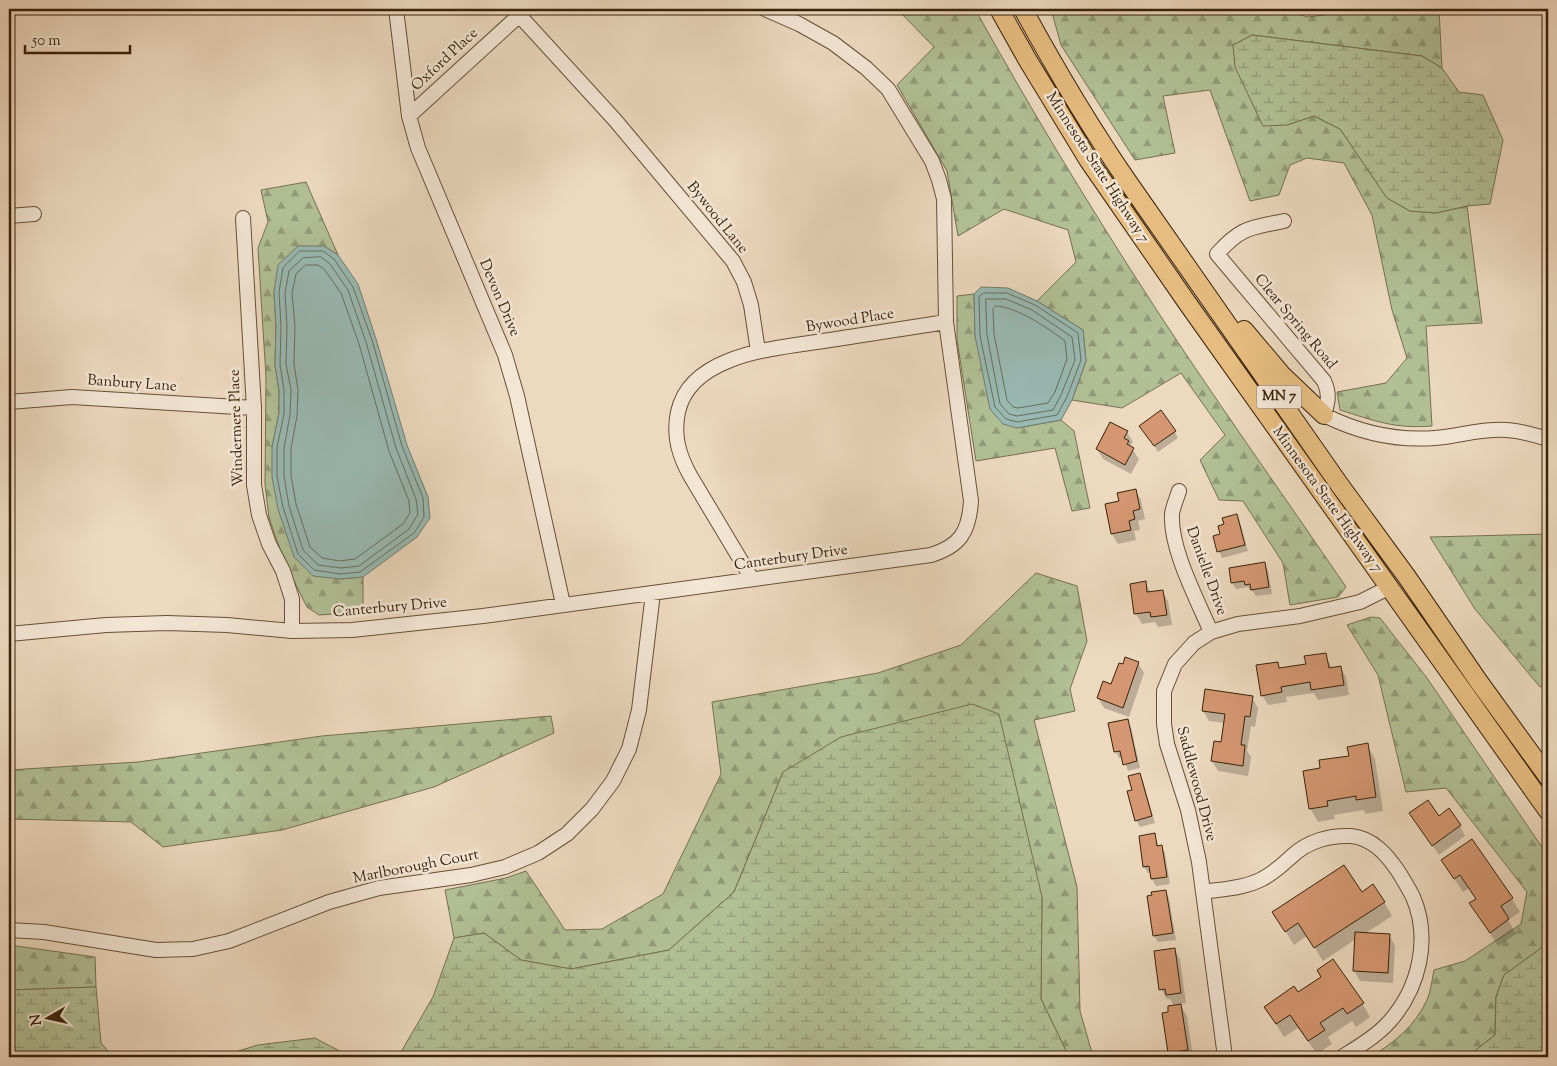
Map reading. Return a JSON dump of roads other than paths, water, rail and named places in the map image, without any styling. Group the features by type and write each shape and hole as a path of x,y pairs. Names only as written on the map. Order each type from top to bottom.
{"main road":[{"name":"Minnesota State Highway 7","path":"1000,9 1027,59 1089,161 1198,319 1548,811"},
{"name":"Minnesota State Highway 7","path":"1023,9 1045,49 1108,152 1479,682 1548,777"},
{"path":"1205,292 1220,300 1282,375 1324,415"}],"street":[{"name":"Devon Drive","path":"396,9 409,116 427,172 505,355 517,396 563,604"},
{"name":"Canterbury Drive","path":"9,634 106,625 167,623 227,625 292,631 352,630 483,616 931,555 944,551 957,542 965,531 970,517 971,502 946,322 944,199 939,180 932,162 888,89 866,68 833,43 799,24 765,9"},
{"name":"Oxford Place","path":"409,116 522,12"},
{"name":"Bywood Lane","path":"522,12 733,261 744,282 751,304 758,351"},
{"path":"9,216 34,214"},
{"name":"Windermere Place","path":"244,218 254,408 254,485 259,515 269,544 283,571 292,599 292,631"},
{"name":"Clear Spring Road","path":"1284,221 1248,228 1238,233 1217,254 1324,381 1328,389 1329,398 1324,415"},
{"name":"Bywood Place","path":"758,351 946,322"},
{"path":"752,579 684,464 677,445 676,426 680,406 689,388 704,373 720,364 758,351"},
{"name":"Banbury Lane","path":"9,402 72,397 254,408"},
{"path":"1324,415 1340,423 1389,436 1435,438 1506,430 1529,433 1548,439"},
{"name":"Danielle Drive","path":"1179,491 1172,511 1173,528 1183,565 1211,632"},
{"name":"Saddlewood Drive","path":"1225,1057 1200,862 1188,810 1167,744 1164,724 1164,691 1175,664 1194,643 1211,632 1238,624 1300,616 1360,602 1390,588"},
{"name":"Marlborough Court","path":"9,930 44,932 156,950 193,949 229,941 329,902 379,888 505,867 538,852 567,834 592,809 613,782 629,749 639,710 653,592"},
{"path":"1203,892 1260,881 1276,872 1293,855 1307,845 1322,839 1339,836 1354,836 1368,840 1390,860 1413,898 1420,924 1421,950 1417,977 1406,1000 1389,1022 1369,1040 1342,1057"}],"water":[{"path":"298,246 324,246 338,255 358,284 407,445 428,497 430,518 417,537 363,577 340,579 313,576 294,557 278,509 272,477 272,447 279,413 279,390 275,365 276,326 274,292 278,265"},
{"path":"981,287 1008,288 1037,301 1083,330 1086,361 1072,400 1061,420 1017,428 1003,424 990,409 975,336 974,294"}]}
